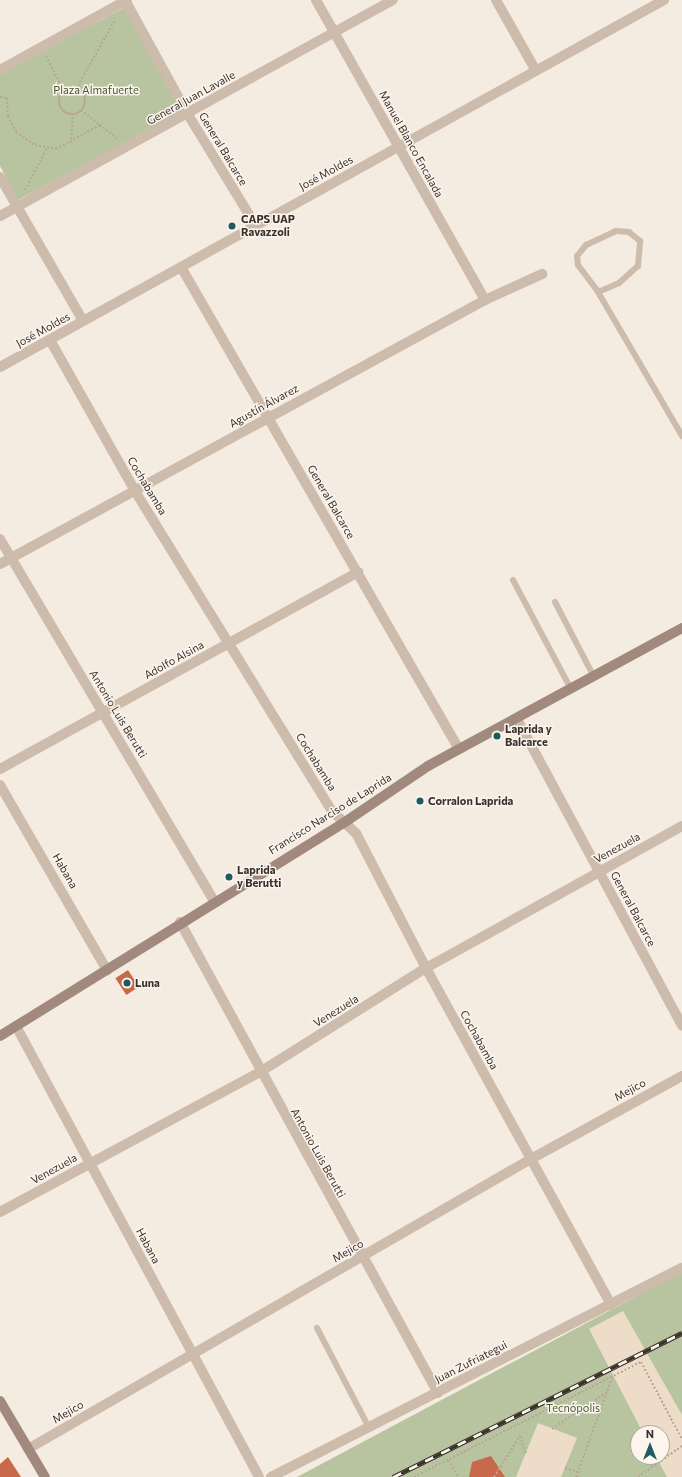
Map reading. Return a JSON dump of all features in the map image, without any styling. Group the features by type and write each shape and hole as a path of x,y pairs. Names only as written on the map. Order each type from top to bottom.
{"main road":[{"name":"Francisco Narciso de Laprida","path":"0,1036 107,970 180,922 345,822 428,766 682,628"},
{"path":"0,1401 45,1477"}],"street":[{"path":"0,70 126,0"},
{"name":"General Balcarce","path":"126,0 187,113 256,226"},
{"name":"Manuel Blanco Encalada","path":"316,0 485,300"},
{"name":"General Juan Lavalle","path":"0,216 393,0"},
{"path":"496,0 536,71"},
{"name":"José Moldes","path":"0,367 664,0"},
{"path":"0,177 83,322"},
{"name":"General Balcarce","path":"181,267 359,572 459,749"},
{"name":"Agustín Álvarez","path":"0,564 485,300 542,274"},
{"name":"Cochabamba","path":"50,340 135,491 332,811 356,833 426,968 611,1304"},
{"name":"Antonio Luis Berutti","path":"0,539 214,901"},
{"name":"Adolfo Alsina","path":"0,769 359,572"},
{"name":"General Balcarce","path":"516,719 682,1025"},
{"name":"Habana","path":"0,785 107,970"},
{"name":"Venezuela","path":"0,1212 90,1162 260,1072 426,968 682,826"},
{"name":"Antonio Luis Berutti","path":"180,922 260,1072 438,1393"},
{"name":"Habana","path":"16,1026 259,1477"},
{"name":"Mejico","path":"28,1449 531,1159 682,1076"},
{"name":"Juan Zufriategui","path":"271,1477 682,1268"}],"lane":[{"path":"598,292 619,284 638,266 640,241 629,232 616,231 586,245 578,256 578,265 598,292 682,436"},
{"path":"513,580 570,689"},
{"path":"555,602 594,677"},
{"path":"317,1328 369,1428"}],"path":[{"path":"76,89 126,0"},
{"path":"41,47 64,91"},
{"path":"76,89 64,91 60,97 60,105 66,112 73,113 81,110"},
{"path":"76,89 85,98 81,110"},
{"path":"0,97 7,98 8,116 16,132 35,145 56,149 71,143 102,124"},
{"path":"81,110 102,124 127,146"},
{"path":"71,143 73,113"},
{"path":"16,207 47,148"},
{"path":"414,1477 641,1362 682,1439"},
{"path":"576,1477 613,1377"},
{"path":"552,1429 608,1391"},
{"path":"494,1477 520,1436 526,1453"},
{"path":"638,1477 682,1446"},
{"path":"449,1460 458,1477"},
{"path":"565,1468 578,1472"}],"green space":[{"name":"Plaza Almafuerte","path":"125,7 182,113 18,200 0,166 0,74"},
{"name":"Tecnópolis","path":"682,1272 682,1477 297,1477"}],"shaded area":[{"path":"623,1311 682,1415 682,1477 667,1477 660,1465 670,1465 670,1425 639,1425 589,1329"},
{"path":"538,1423 577,1438 561,1477 516,1477"}],"building":[{"name":"Luna","path":"128,970 139,987 126,995 115,978"},
{"path":"491,1456 505,1477 469,1477 472,1462"},
{"path":"8,1457 21,1477 0,1477 0,1464"}],"railway":[{"path":"393,1477 682,1333"}],"place":[{"name":"CAPS UAP Ravazzoli","path":"232,226"},
{"name":"Laprida y Balcarce","path":"497,736"},
{"name":"Corralon Laprida","path":"420,801"},
{"name":"Laprida y Berutti","path":"229,877"},
{"name":"Luna","path":"127,983"}]}
